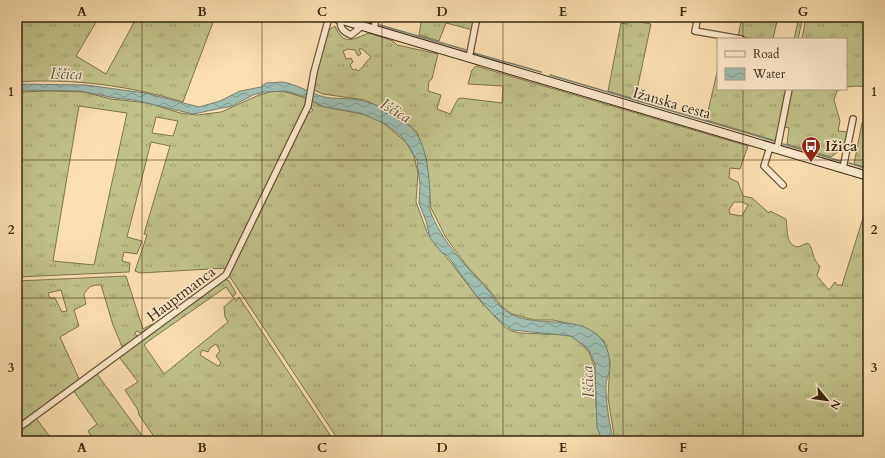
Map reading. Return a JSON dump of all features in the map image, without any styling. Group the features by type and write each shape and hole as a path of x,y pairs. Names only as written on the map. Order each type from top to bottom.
{"street":[{"name":"Hauptmanca","path":"17,429 226,275 308,106 329,17"},
{"path":"374,30 376,17"},
{"path":"469,58 477,17"},
{"path":"698,17 695,31 735,38"},
{"name":"Ižanska cesta","path":"342,19 374,30 868,176"},
{"path":"783,185 764,166 773,148 789,90"},
{"path":"843,168 853,119"}],"green space":[{"path":"17,17 99,17 76,56 106,74 137,17 215,17 183,102 163,96 101,84 59,81 17,82"},
{"path":"422,17 475,17 473,30 446,23 439,41 419,35"},
{"path":"652,17 668,17 666,22 651,20"},
{"path":"742,17 778,17 773,38 749,38 738,36"},
{"path":"799,17 803,17 798,38 794,38"},
{"path":"806,17 868,17 868,109 865,108 866,87 847,87 847,38 802,38"},
{"path":"629,20 651,24 637,90 631,98 608,91 621,23 627,24"},
{"path":"335,26 338,33 342,37 349,40 369,33 393,41 397,45 438,54 432,79 429,81 428,91 441,95 437,109 450,114 458,99 461,98 502,103 503,86 468,84 472,70 476,66 748,146 740,169 730,168 729,178 738,182 743,196 752,198 769,213 770,211 786,219 789,240 794,246 798,247 808,243 810,245 817,264 820,266 817,276 829,290 835,282 837,285 842,285 868,202 868,441 615,441 608,398 610,361 604,341 584,327 553,320 534,320 512,314 501,306 490,291 466,265 445,236 431,208 426,158 417,132 399,117 365,100 323,94 314,90 327,31","holes":["348,49 355,50 358,56 361,54 359,49 362,49 371,57 358,71 356,69 353,70 350,65 353,62 351,58 346,59 343,51","734,202 742,202 748,205 742,216 730,214 729,210"]},
{"path":"717,72 717,90 787,90 776,141 706,120"},
{"path":"791,90 840,90 837,91 834,100 840,121 838,131 849,132 845,150 842,149 831,157 787,144 789,128 785,127"},
{"path":"274,91 286,92 305,98 306,101 296,127 227,268 140,273 135,271 147,235 144,234 170,146 151,142 127,237 142,241 137,254 124,252 122,261 130,263 129,272 17,277 17,92 84,92 111,99 148,103 180,113 197,115 221,112 259,95","holes":["79,106 127,113 94,265 53,261","156,117 178,121 173,136 152,133"]},
{"path":"312,101 320,106 367,115 382,122 406,142 414,156 418,173 416,202 427,232 482,303 505,327 511,331 520,333 569,335 581,343 589,352 596,371 596,406 604,441 339,441 228,274 307,113 313,110 310,108"},
{"path":"868,109 868,168 854,164 862,123 866,123"},
{"path":"126,276 143,329 154,323 155,326 142,334 137,331 135,333 138,338 123,349 113,325 101,285 89,288 84,294 86,304 74,310 79,326 60,337 80,381 17,426 17,281","holes":["61,290 67,311 62,312 55,298 50,298 48,293"]},
{"path":"225,279 229,281 236,293 233,297 226,287 144,345 164,374 228,322 225,317 224,307 234,298 236,301 239,297 334,441 157,441 139,415 138,410 125,390 138,382 119,357","holes":["216,344 220,351 216,356 221,363 218,366 200,355 202,350 208,352 210,348"]},
{"path":"97,374 146,441 89,441 92,438 88,431 97,424 73,390"},
{"path":"36,418 53,441 17,441 17,431"}],"water":[{"name":"Iščica","path":"282,82 324,97 361,100 371,103 392,112 409,125 416,133 425,153 430,186 429,208 435,221 455,253 488,290 499,305 510,314 523,319 566,323 580,326 592,331 603,341 607,348 610,361 606,390 609,421 614,441 602,441 597,427 595,364 589,350 571,336 512,330 493,314 447,255 442,253 430,238 426,221 419,203 420,185 417,160 401,136 386,124 360,113 325,107 302,96 286,91 264,92 253,95 232,106 193,114 134,100 80,91 17,90 17,84 86,85 145,93 199,107 220,101 240,91 261,87 266,83"}],"waterway":[{"path":"354,17 371,22"},
{"path":"380,25 466,50"},
{"path":"474,53 541,72"},
{"path":"550,75 774,141"},
{"path":"783,144 840,161"},
{"path":"849,163 868,169"}],"place":[{"name":"Ižica","path":"811,163"}]}
